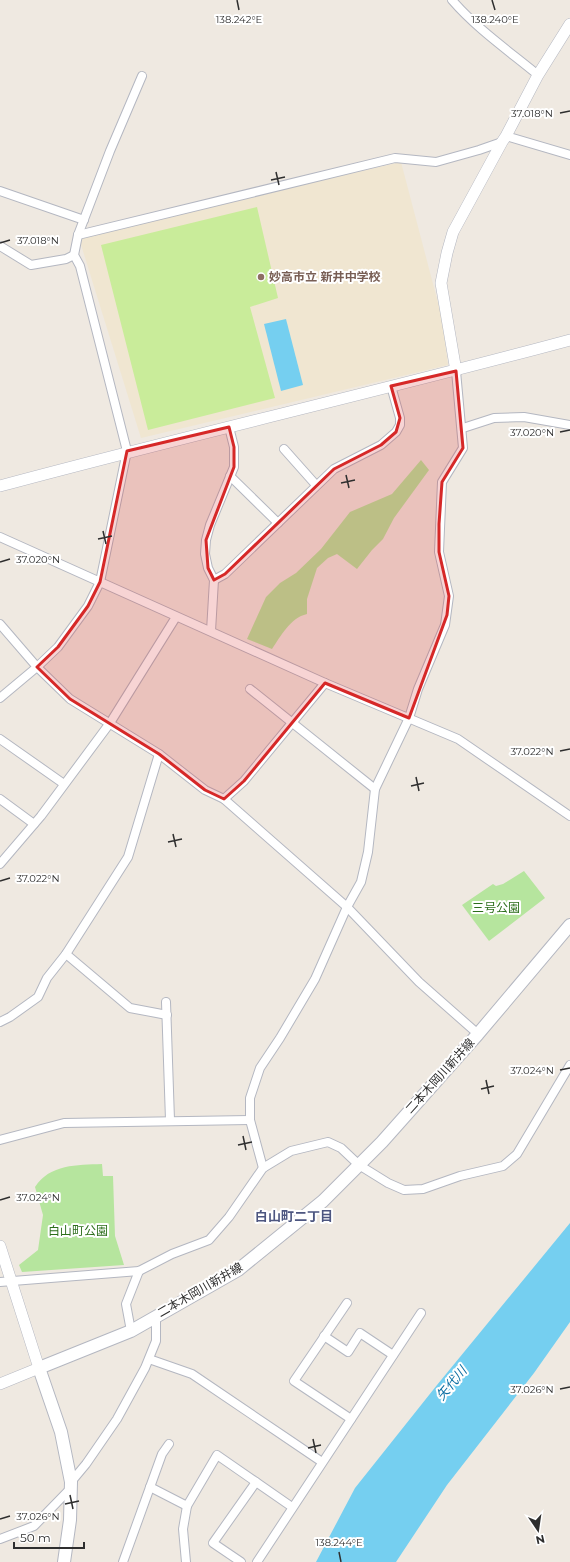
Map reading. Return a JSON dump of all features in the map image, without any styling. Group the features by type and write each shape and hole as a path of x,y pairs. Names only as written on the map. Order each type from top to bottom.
{"main road":[{"name":"二本木岡川新井線","path":"39,1368 131,1331 238,1270 323,1202 359,1165 478,1034 570,925"},
{"path":"39,1368 61,1432 71,1486 70,1520 64,1562"}],"street":[{"path":"452,0 488,34 538,75"},
{"path":"263,1168 250,1120 250,1098 260,1068 280,1038 315,979 347,907 361,882 369,845 375,789 409,718 418,689 445,625 449,596 439,552 442,482 463,448 463,428 456,371 442,283 447,252 454,232 538,75 570,24"},
{"path":"0,698 58,647 88,606 100,582 127,452 80,266 74,255 78,235 110,151 142,76"},
{"path":"78,235 395,158 436,162 479,150 504,139 570,155"},
{"path":"0,191 84,220"},
{"path":"0,246 31,264 66,259 74,255"},
{"path":"0,486 127,452 456,371 570,340"},
{"path":"214,580 225,574 334,469 381,445 396,432 400,425 400,418 391,386"},
{"path":"463,428 494,418 524,417 570,425"},
{"path":"211,631 214,580 208,568 205,554 206,540 210,525 234,467 234,447 228,427"},
{"path":"284,449 316,486"},
{"path":"230,476 278,523"},
{"path":"0,537 176,617 458,740 570,816"},
{"path":"0,864 34,824 110,723 176,617"},
{"path":"0,624 37,667 70,699 159,754 205,790 224,799 347,907 419,982 478,1034"},
{"path":"224,799 244,781 325,683"},
{"path":"250,689 375,789"},
{"path":"0,739 64,784"},
{"path":"0,1022 10,1017 38,997 47,978 66,954 128,858 159,754"},
{"path":"0,799 34,824"},
{"path":"66,954 130,1008 167,1014"},
{"path":"166,1002 170,1120"},
{"path":"5,1281 139,1271 172,1254 209,1240 229,1217 263,1168 291,1151 328,1142 341,1148 359,1165 388,1183 404,1190 423,1188 460,1176 503,1166 517,1154 570,1065"},
{"path":"0,1140 64,1123 170,1120 250,1120"},
{"path":"0,1246 5,1281 39,1368 0,1384"},
{"path":"131,1331 126,1304 139,1271"},
{"path":"347,1303 294,1381 351,1420"},
{"path":"257,1562 421,1313"},
{"path":"0,1539 34,1526 71,1486 117,1419 149,1359 156,1341 156,1316"},
{"path":"324,1336 348,1352 360,1334 393,1355"},
{"path":"149,1359 192,1374 322,1462"},
{"path":"123,1562 162,1454 169,1444"},
{"path":"186,1562 183,1529 187,1506 217,1455 292,1507"},
{"path":"241,1562 213,1543 256,1482"},
{"path":"150,1487 187,1506"}],"highlighted area":[{"path":"456,371 463,448 442,482 439,524 439,552 449,596 447,615 409,718 325,683 244,781 224,799 205,790 159,754 70,699 37,667 58,647 88,606 100,582 127,451 229,427 234,447 234,467 206,540 208,568 214,580 225,574 334,469 381,445 396,432 400,418 391,386"}],"shaded area":[{"name":"妙高市立 新井中学校","path":"401,162 442,318 448,365 141,438 78,235"}],"green space":[{"path":"257,207 278,298 250,307 275,398 148,430 101,245"},
{"path":"421,460 429,470 394,518 383,539 357,569 337,554 328,558 317,568 307,599 307,614 291,623 272,649 247,639 266,597 280,583 296,573 321,549 350,512 392,494"},
{"name":"三号公園","path":"524,871 545,898 489,941 462,905 493,884 496,886 503,884"},
{"name":"白山町公園","path":"102,1164 103,1176 113,1176 115,1236 124,1265 22,1272 19,1265 38,1250 43,1215 35,1187 41,1179 56,1170 65,1167"}],"water":[{"path":"286,319 303,385 281,391 264,324"},
{"name":"矢代川","path":"570,1223 570,1322 534,1373 447,1485 396,1562 316,1562 355,1488 437,1385"}],"place":[{"name":"妙高市立 新井中学校","path":"261,277"}],"district":[{"name":"白山町二丁目","path":"294,1216"}]}
